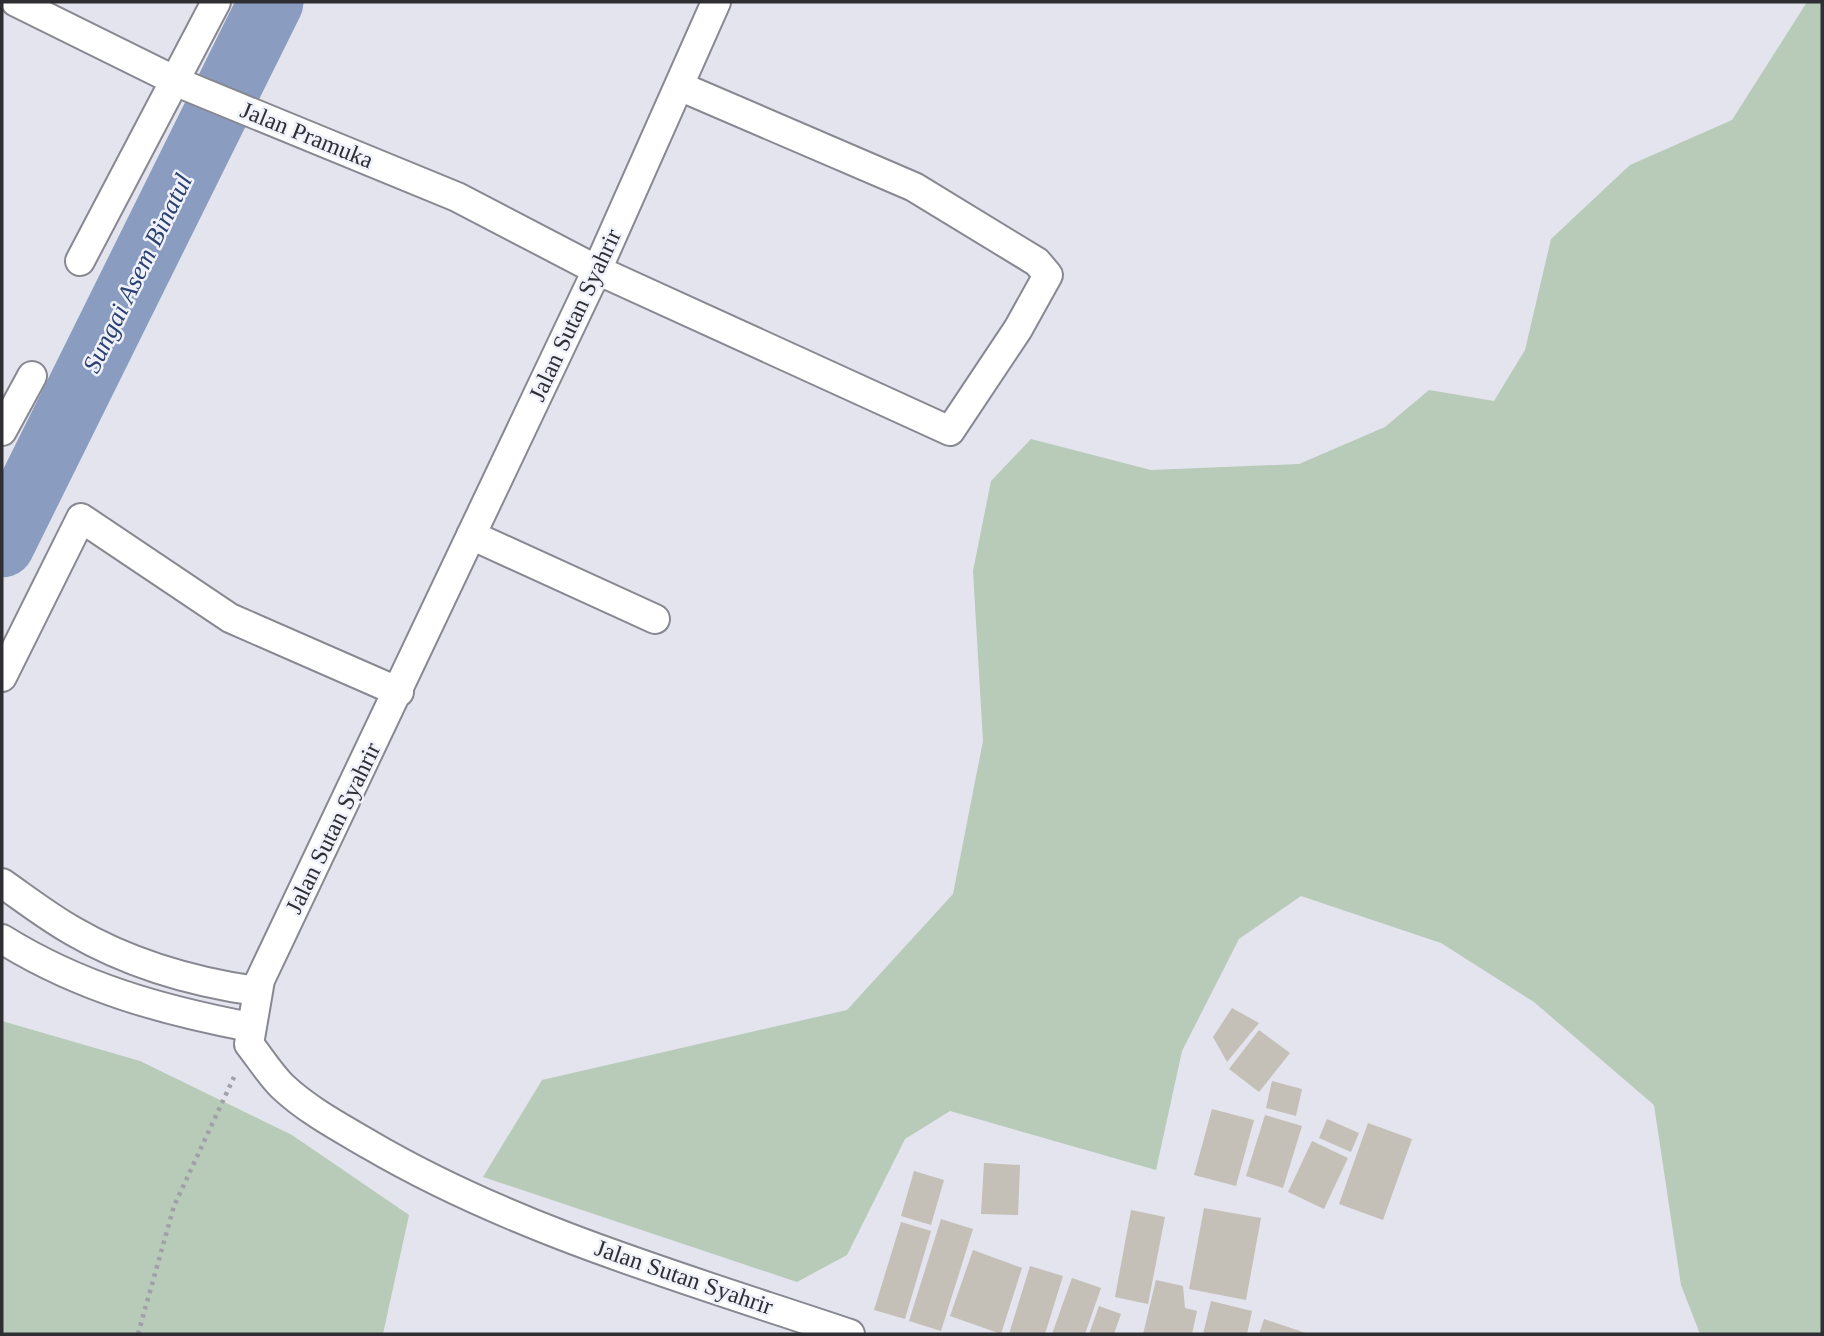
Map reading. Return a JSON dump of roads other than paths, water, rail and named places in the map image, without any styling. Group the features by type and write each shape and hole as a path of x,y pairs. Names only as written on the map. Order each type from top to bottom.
{"street":[{"name":"Jalan Pramuka","path":"16,2 180,83 457,197 597,270 950,431 1018,329 1048,275 1044,269 914,187 679,86"},
{"path":"80,261 180,83 215,2"},
{"name":"Jalan Sutan Syahrir","path":"716,2 597,270 258,985 249,1036 282,1086 334,1124 402,1164 472,1198 650,1266 850,1334"},
{"path":"2,431 32,376"},
{"path":"2,677 81,518 230,618 399,692"},
{"path":"471,535 655,619"},
{"path":"2,883 73,931 105,948 159,968 222,986 258,985"},
{"path":"2,939 76,979 116,995 249,1036"}],"waterway":[{"name":"Sungai Asem Binatul","path":"2,545 271,2"}]}
